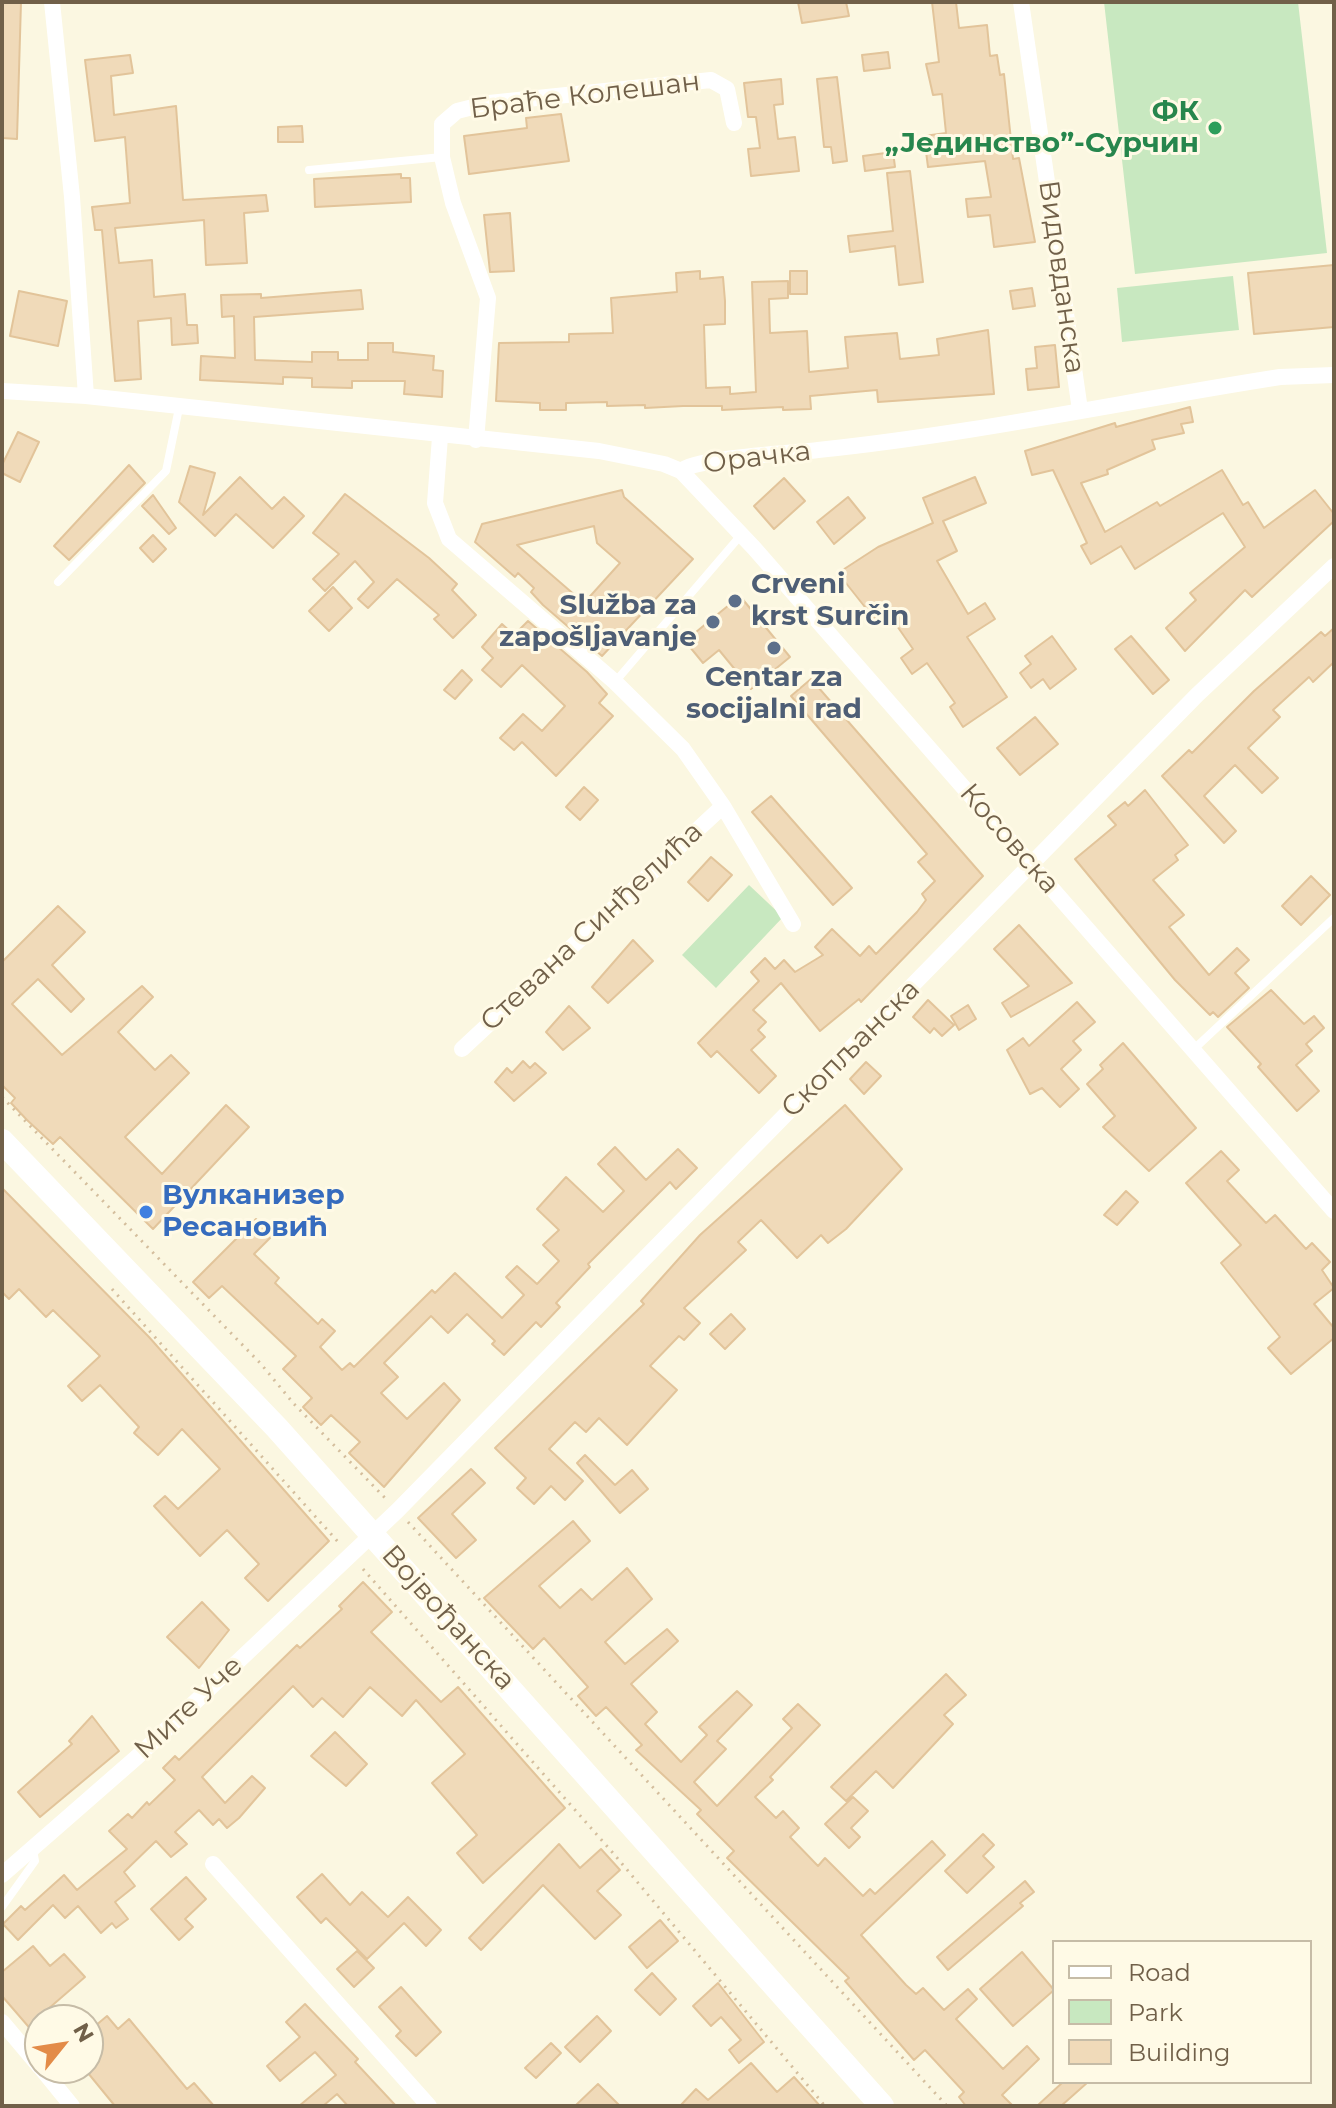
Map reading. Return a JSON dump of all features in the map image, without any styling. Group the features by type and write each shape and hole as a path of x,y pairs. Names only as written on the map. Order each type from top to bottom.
{"main road":[{"name":"Војвођанска","path":"2,1141 277,1428 882,2106"}],"street":[{"path":"52,2 72,197 86,396"},
{"name":"Видовданска","path":"1021,2 1080,410"},
{"name":"Браће Колешан","path":"476,440 488,298 466,247 442,157 440,131 448,117 489,103 711,80 727,89 734,123"},
{"name":"Орачка","path":"2,391 86,396 440,437 599,451 649,460 681,471 690,465 901,441 1280,377 1334,375"},
{"path":"440,437 435,503 449,539 615,682 683,749 723,806 793,924"},
{"name":"Косовска","path":"681,471 742,535 1334,1211"},
{"name":"Скопљанска","path":"372,1535 1197,695 1334,566"},
{"name":"Стевана Синђелића","path":"462,1049 723,806"},
{"name":"Мите Уче","path":"2,1875 33,1850 372,1535"},
{"path":"213,1864 429,2106"},
{"path":"2,2022 24,2049"},
{"path":"53,2084 72,2106"}],"lane":[{"path":"309,170 442,157"},
{"path":"58,582 166,471 179,408"},
{"path":"615,682 742,535"},
{"path":"1194,1049 1334,918"},
{"path":"2,1907 28,1874 35,1861 33,1850"}],"path":[{"path":"2,1097 261,1364 294,1404 397,1511 947,2106"},
{"path":"108,1285 613,1853 825,2106"}],"green space":[{"name":"ФК „Јединство”-Сурчин","path":"1104,2 1298,2 1327,253 1135,274"},
{"path":"1233,276 1239,330 1122,342 1117,288"},
{"path":"749,885 783,917 716,988 682,955"}],"building":[{"path":"2,2 21,2 17,139 2,138"},
{"path":"798,2 846,2 849,16 802,23"},
{"path":"932,2 956,2 959,28 987,25 990,56 997,55 1000,75 1004,74 1013,159 1019,158 1035,242 994,247 990,215 968,217 966,199 991,197 985,161 928,167 924,136 946,133 942,94 933,95 926,64 939,62"},
{"path":"888,52 890,68 864,71 862,55"},
{"path":"130,55 133,73 111,76 114,115 176,106 183,200 266,195 268,211 244,213 247,263 206,265 204,220 115,228 119,263 152,260 154,297 185,294 187,325 197,325 198,343 172,345 171,318 138,321 141,379 115,381 102,230 95,230 92,207 130,203 125,137 95,141 85,60"},
{"path":"837,77 847,161 833,163 831,147 824,147 817,79"},
{"path":"781,79 783,104 774,105 778,139 795,137 799,171 751,176 748,149 760,148 756,117 748,117 744,83"},
{"path":"561,114 569,161 469,174 464,136 527,128 526,118"},
{"path":"302,126 303,142 278,142 278,127"},
{"path":"893,152 895,167 865,171 863,156"},
{"path":"910,171 923,282 899,285 895,246 850,252 848,236 893,231 887,173"},
{"path":"401,174 401,178 410,178 411,202 315,207 314,179"},
{"path":"510,213 514,271 490,272 484,215"},
{"path":"1334,265 1334,327 1254,334 1248,273"},
{"path":"700,271 700,279 723,277 725,301 725,324 704,325 706,388 730,387 730,394 756,392 752,282 788,281 788,298 769,299 770,333 807,331 809,372 848,368 845,337 897,333 900,359 939,355 937,339 988,330 994,394 878,402 877,390 810,396 811,409 783,410 783,407 722,410 722,406 645,408 645,405 607,406 607,402 566,403 566,410 540,410 540,403 496,401 499,343 569,342 569,334 613,333 611,298 677,292 676,273"},
{"path":"790,271 807,271 807,294 790,294"},
{"path":"1032,288 1035,306 1013,309 1010,291"},
{"path":"361,290 363,309 254,317 255,360 312,362 312,352 338,352 338,360 368,360 368,343 393,343 393,352 434,356 433,370 443,371 442,397 404,394 405,381 352,381 352,388 312,387 312,378 283,377 283,384 200,380 201,356 235,358 234,316 222,317 221,295 261,294 261,298"},
{"path":"19,291 67,301 58,346 10,336"},
{"path":"1055,345 1059,387 1028,390 1026,369 1037,368 1035,347"},
{"path":"1190,407 1193,422 1181,424 1184,433 1152,440 1155,449 1107,470 1108,474 1081,483 1105,532 1157,502 1160,506 1222,470 1243,505 1248,502 1264,528 1315,490 1334,514 1334,521 1252,597 1245,590 1185,651 1166,628 1196,600 1190,593 1245,547 1223,513 1135,569 1121,546 1091,564 1081,546 1087,543 1053,470 1032,475 1025,451 1115,423 1116,427"},
{"path":"18,432 39,442 20,482 2,473 2,465"},
{"path":"129,465 145,483 69,560 54,546"},
{"path":"190,466 215,473 203,515 240,477 272,509 284,497 304,516 273,548 236,514 215,536 179,502"},
{"path":"975,477 986,503 943,521 957,551 937,561 968,614 985,603 995,619 967,637 1007,697 963,727 950,707 955,703 927,663 912,674 901,658 913,649 888,613 876,621 838,573 878,547 933,523 923,498"},
{"path":"784,478 805,501 774,529 754,506"},
{"path":"622,490 624,497 693,559 602,656 543,605 531,592 534,588 518,573 515,577 475,542 482,524","holes":["594,526 597,543 620,563 584,603 517,545"]},
{"path":"345,494 429,558 457,584 452,590 476,615 453,638 434,619 439,615 397,579 368,608 358,599 374,582 355,561 325,591 313,579 339,554 313,533"},
{"path":"153,495 176,528 169,534 142,506"},
{"path":"848,497 865,518 834,544 817,522"},
{"path":"153,535 166,549 153,562 140,548"},
{"path":"333,587 352,608 329,631 309,611"},
{"path":"740,596 790,657 751,689 719,650 703,663 685,641"},
{"path":"528,621 587,672 607,694 599,703 613,716 556,776 522,742 514,750 500,738 523,714 542,731 565,706 522,665 501,687 482,670 493,658 482,647 502,624 514,635"},
{"path":"1334,628 1334,662 1313,682 1309,677 1273,710 1280,717 1248,748 1278,778 1262,793 1235,765 1204,796 1236,831 1224,843 1162,776 1189,750 1192,753 1254,691 1321,632 1325,636"},
{"path":"1052,636 1076,669 1050,689 1043,679 1031,688 1020,673 1031,664 1025,656"},
{"path":"1131,636 1169,680 1153,694 1115,649"},
{"path":"462,670 472,680 455,699 444,690"},
{"path":"811,679 983,876 861,1002 859,999 820,1031 781,983 753,1010 766,1022 758,1030 765,1037 751,1050 776,1076 759,1093 717,1051 711,1057 698,1043 759,981 751,972 765,958 775,969 784,960 795,972 823,955 815,947 832,929 860,956 869,946 876,954 917,912 926,900 922,894 935,881 918,862 927,854 791,696"},
{"path":"1035,717 1058,744 1020,775 997,748"},
{"path":"584,787 598,800 580,820 566,807"},
{"path":"1145,790 1188,845 1175,855 1178,860 1153,880 1184,915 1169,927 1209,975 1237,948 1249,960 1235,973 1249,988 1218,1017 1213,1012 1210,1015 1175,980 1075,859 1116,825 1108,816 1125,802 1128,806"},
{"path":"771,796 852,888 833,905 752,812"},
{"path":"711,857 732,875 708,901 688,882"},
{"path":"1311,876 1330,895 1301,925 1282,906"},
{"path":"58,906 85,932 52,965 84,999 71,1012 38,979 12,1004 62,1055 142,986 153,997 118,1032 155,1070 171,1055 189,1073 125,1137 162,1174 226,1105 249,1127 153,1229 60,1137 53,1144 27,1120 11,1103 15,1098 2,1085 2,962"},
{"path":"1019,925 1072,983 1011,1017 1002,1003 1029,986 994,949"},
{"path":"633,940 653,961 608,1003 592,987"},
{"path":"1271,990 1304,1024 1314,1016 1324,1028 1306,1044 1312,1051 1296,1065 1319,1091 1297,1111 1258,1067 1261,1064 1227,1027"},
{"path":"928,1000 954,1025 942,1036 934,1028 930,1033 913,1017"},
{"path":"1077,1002 1095,1022 1073,1041 1081,1050 1061,1069 1079,1089 1060,1107 1042,1088 1030,1094 1007,1050 1023,1038 1029,1046"},
{"path":"968,1005 976,1019 959,1030 951,1016"},
{"path":"569,1006 590,1028 563,1050 546,1032"},
{"path":"1123,1043 1196,1128 1149,1171 1103,1127 1115,1116 1087,1084 1103,1069 1100,1065"},
{"path":"523,1061 530,1068 535,1063 546,1073 514,1101 495,1082 507,1068 512,1073"},
{"path":"866,1062 881,1076 864,1094 850,1079"},
{"path":"845,1105 902,1169 846,1229 828,1243 821,1235 797,1258 761,1220 738,1242 746,1250 684,1308 700,1323 684,1340 679,1336 650,1366 677,1390 627,1445 599,1418 586,1432 575,1422 549,1449 583,1481 565,1500 551,1486 534,1504 517,1488 526,1478 495,1448 644,1304 641,1301 700,1235"},
{"path":"615,1147 646,1180 678,1149 697,1168 676,1189 670,1182 588,1264 590,1267 556,1303 560,1307 541,1327 536,1322 504,1355 492,1344 495,1341 467,1314 448,1333 431,1316 384,1363 398,1377 381,1393 407,1419 444,1383 460,1400 384,1487 349,1453 360,1442 331,1415 321,1425 303,1407 312,1398 283,1369 296,1356 222,1286 209,1298 193,1282 256,1219 272,1236 254,1254 279,1278 275,1283 318,1324 322,1319 335,1331 320,1347 342,1370 350,1363 354,1367 432,1290 435,1293 455,1273 502,1318 524,1295 506,1277 517,1266 537,1284 559,1261 543,1245 559,1230 537,1209 566,1177 603,1212 624,1191 598,1164"},
{"path":"1221,1151 1239,1170 1227,1181 1266,1223 1275,1215 1306,1249 1312,1243 1330,1262 1322,1270 1334,1288 1314,1304 1334,1328 1334,1338 1291,1374 1268,1348 1280,1337 1221,1263 1241,1245 1186,1183"},
{"path":"2,1188 149,1337 329,1541 268,1601 245,1578 259,1564 227,1530 200,1556 154,1506 165,1496 178,1509 220,1469 182,1429 158,1455 134,1433 139,1427 100,1385 82,1401 68,1386 100,1356 53,1310 46,1317 19,1289 9,1299 2,1292"},
{"path":"1126,1191 1138,1202 1117,1225 1104,1215"},
{"path":"731,1314 745,1329 725,1349 710,1334"},
{"path":"585,1455 615,1485 632,1470 648,1489 620,1513 577,1463"},
{"path":"471,1469 485,1483 452,1514 476,1540 456,1558 418,1518"},
{"path":"573,1521 590,1541 539,1586 560,1608 581,1589 592,1600 627,1568 652,1599 605,1642 625,1664 667,1629 678,1641 631,1684 657,1712 645,1724 681,1762 707,1735 699,1727 737,1691 752,1705 717,1741 726,1749 694,1782 717,1806 792,1728 783,1719 798,1704 820,1725 755,1797 776,1818 783,1811 799,1828 790,1837 818,1866 825,1858 863,1896 870,1889 875,1894 932,1841 945,1855 861,1935 906,1985 916,1994 923,1988 944,2010 968,1989 977,1999 956,2019 1003,2069 1027,2046 1039,2059 1002,2095 1013,2106 966,2106 959,2097 964,2092 925,2050 914,2060 845,1981 849,1978 727,1858 734,1851 697,1814 701,1810 636,1750 642,1745 606,1707 596,1716 578,1696 588,1687 544,1638 533,1649 484,1598"},
{"path":"363,1582 392,1612 371,1632 441,1702 458,1687 565,1808 483,1883 457,1853 477,1835 432,1783 465,1754 416,1700 402,1716 370,1687 343,1717 322,1698 313,1707 293,1686 202,1777 225,1803 252,1776 265,1788 239,1818 227,1828 219,1819 213,1825 199,1810 175,1832 187,1844 171,1857 156,1841 124,1872 135,1886 115,1902 128,1919 116,1928 112,1923 101,1933 78,1906 65,1918 53,1905 18,1940 3,1924 21,1906 25,1910 64,1875 77,1890 127,1849 109,1831 128,1814 132,1818 147,1802 149,1805 175,1780 163,1768 175,1756 179,1760 297,1645 300,1648 342,1609 339,1606"},
{"path":"202,1602 229,1630 199,1668 167,1637"},
{"path":"946,1674 966,1695 944,1715 953,1724 893,1788 876,1771 846,1801 831,1787"},
{"path":"92,1716 119,1751 40,1817 18,1792 72,1744 69,1741"},
{"path":"335,1732 367,1764 346,1786 311,1756"},
{"path":"853,1797 868,1811 851,1828 860,1837 849,1848 825,1824"},
{"path":"983,1834 994,1845 983,1856 994,1867 967,1893 945,1871"},
{"path":"559,1844 580,1868 601,1849 620,1870 597,1891 621,1915 595,1939 543,1885 481,1950 469,1938"},
{"path":"322,1874 350,1905 362,1892 388,1917 408,1897 441,1930 426,1946 404,1923 367,1959 326,1918 321,1923 297,1897"},
{"path":"186,1877 206,1899 185,1919 193,1927 179,1940 151,1909"},
{"path":"1025,1881 1034,1892 1020,1903 1023,1906 948,1970 937,1957"},
{"path":"660,1920 678,1941 647,1968 629,1947"},
{"path":"33,1946 50,1966 64,1954 85,1977 54,2004 24,2004 24,2021 2,1996 2,1972"},
{"path":"357,1951 374,1968 354,1987 337,1969"},
{"path":"1022,1952 1052,1988 1052,1992 1013,2026 980,1989"},
{"path":"652,1973 676,1999 660,2015 635,1990"},
{"path":"718,1983 764,2042 739,2063 729,2050 741,2040 721,2017 711,2026 693,2006"},
{"path":"401,1987 441,2032 416,2056 396,2036 401,2031 379,2007"},
{"path":"305,2004 358,2059 355,2062 396,2106 348,2106 337,2094 323,2106 299,2106 336,2075 315,2052 280,2081 267,2066 300,2037 286,2022"},
{"path":"107,2016 118,2029 129,2019 187,2089 194,2083 214,2106 115,2106 97,2084 104,2084 104,2019"},
{"path":"597,2016 611,2031 580,2062 565,2047"},
{"path":"551,2043 561,2053 536,2078 525,2068"},
{"path":"751,2063 777,2092 794,2077 820,2106 680,2106 696,2089 708,2100"},
{"path":"598,2084 620,2106 575,2106"},
{"path":"1061,2084 1086,2084 1061,2106 1037,2106"}],"place":[{"name":"ФК „Јединство”-Сурчин","path":"1215,128"},
{"name":"Crveni krst Surčin","path":"735,601"},
{"name":"Služba za zapošljavanje","path":"713,622"},
{"name":"Centar za socijalni rad","path":"774,648"},
{"name":"Вулканизер Ресановић","path":"146,1212"}]}
